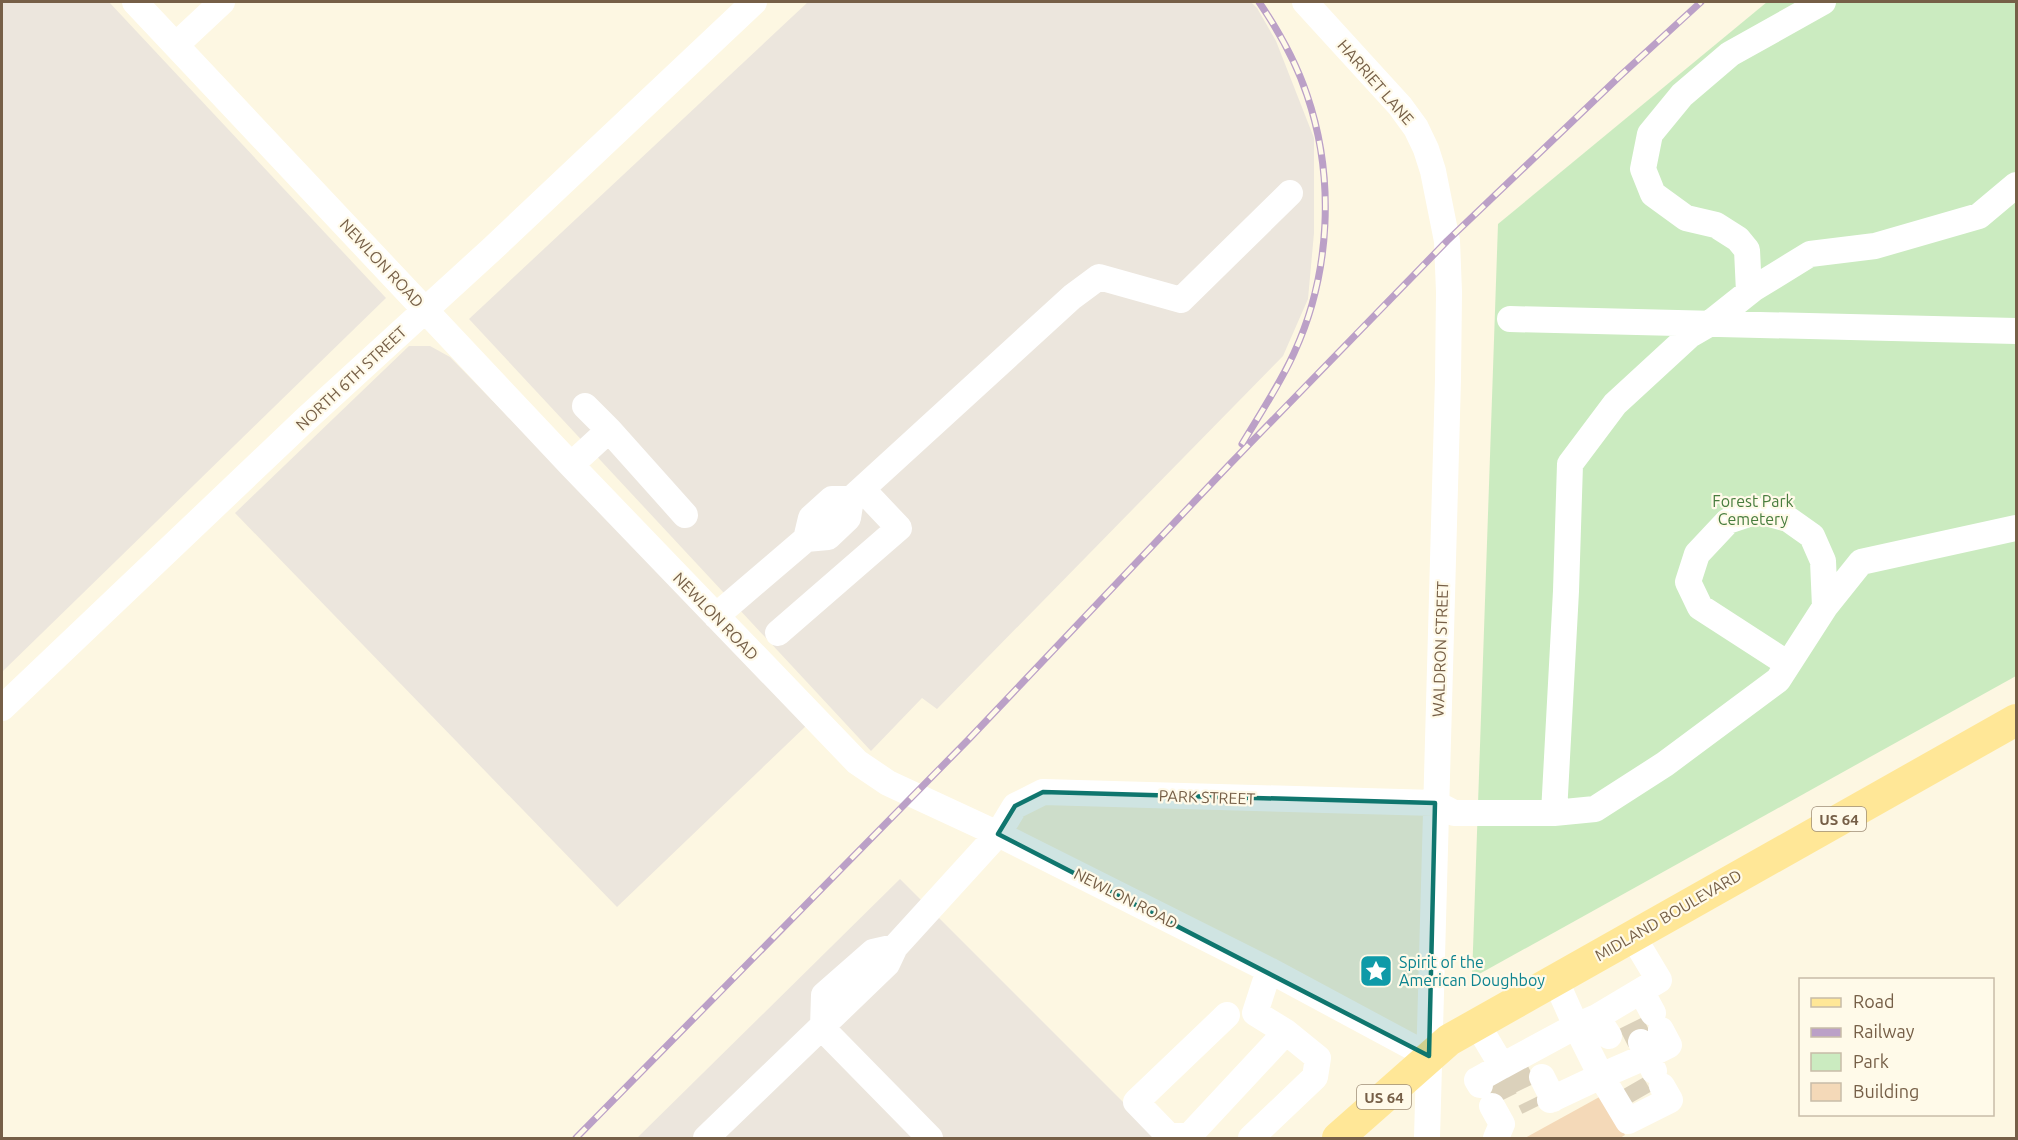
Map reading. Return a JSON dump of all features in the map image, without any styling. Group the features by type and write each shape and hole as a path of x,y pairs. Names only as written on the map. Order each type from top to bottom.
{"main road":[{"name":"MIDLAND BOULEVARD","path":"1338,1138 1449,1040 2016,720"}],"street":[{"name":"NEWLON ROAD","path":"135,2 571,465 857,762 888,783 998,834 1269,970 1429,1056"},
{"path":"176,45 222,2"},
{"name":"NORTH 6TH STREET","path":"2,708 306,419 491,250 754,2"},
{"name":"HARRIET LANE","path":"1305,2 1401,106 1416,128 1433,171 1447,241"},
{"path":"1749,292 1747,250 1738,238 1716,225 1686,218 1653,194 1642,170 1650,134 1682,95 1730,54 1823,2"},
{"path":"1554,813 1566,591 1570,464 1616,404 1690,335 1709,324 1749,292 1810,254 1875,246 1979,216 2016,185"},
{"path":"716,616 806,539 811,518 832,499 857,494 1072,297 1099,277 1181,300 1290,193"},
{"name":"WALDRON STREET","path":"1426,1138 1448,379 1447,241"},
{"path":"1510,319 2016,331"},
{"path":"585,406 685,515"},
{"path":"571,465 609,430"},
{"path":"778,633 899,528 857,494"},
{"path":"1825,607 1823,561 1812,536 1788,519 1758,511 1728,521 1697,554 1688,582 1700,607 1788,664 1825,607 1861,562 2016,528"},
{"name":"PARK STREET","path":"718,1135 891,955 998,834 1015,806 1043,792 1435,803 1454,813 1554,813 1595,809 1665,764 1778,680 1788,664"},
{"path":"1632,935 1659,980 1635,1054"},
{"path":"1255,1013 1269,970"},
{"path":"1555,980 1635,1054"},
{"path":"1251,1138 1315,1077 1318,1058 1286,1032 1255,1013 1221,1010 1136,1102 1169,1137 1190,1137 1286,1032"},
{"path":"1477,1024 1513,1089"},
{"path":"822,1028 930,1138"},
{"path":"1513,1089 1635,1054"},
{"path":"1513,1089 1635,1054"}],"highlighted area":[{"path":"1043,792 1435,803 1429,1056 998,834 1015,806"}],"shaded area":[{"path":"2,2 109,2 386,298 2,672"},
{"path":"808,2 1251,2 1257,8 1276,41 1314,138 1314,233 1308,299 1283,356 937,709 922,698 871,751 469,319"},
{"path":"409,346 430,346 450,357 807,725 617,907 235,513"},
{"path":"900,879 1159,1138 637,1138"}],"green space":[{"name":"Forest Park Cemetery","path":"1767,2 2016,2 2016,676 1472,978 1498,224"}],"building":[{"path":"1603,1095 1625,1135 1620,1138 1525,1138"}],"tunnel":[{"path":"1631,1023 1640,1041"},
{"path":"1513,1065 1534,1108"},
{"path":"1494,1077 1505,1099"},
{"path":"1632,1084 1640,1098"}],"railway":[{"path":"1242,444 1270,399 1294,353 1306,322 1316,290 1325,225 1322,159 1307,95 1298,70 1259,2"},
{"path":"576,1138 968,740 1230,464 1447,241 1701,2"}],"place":[{"name":"Spirit of the American Doughboy","path":"1376,971"}]}
